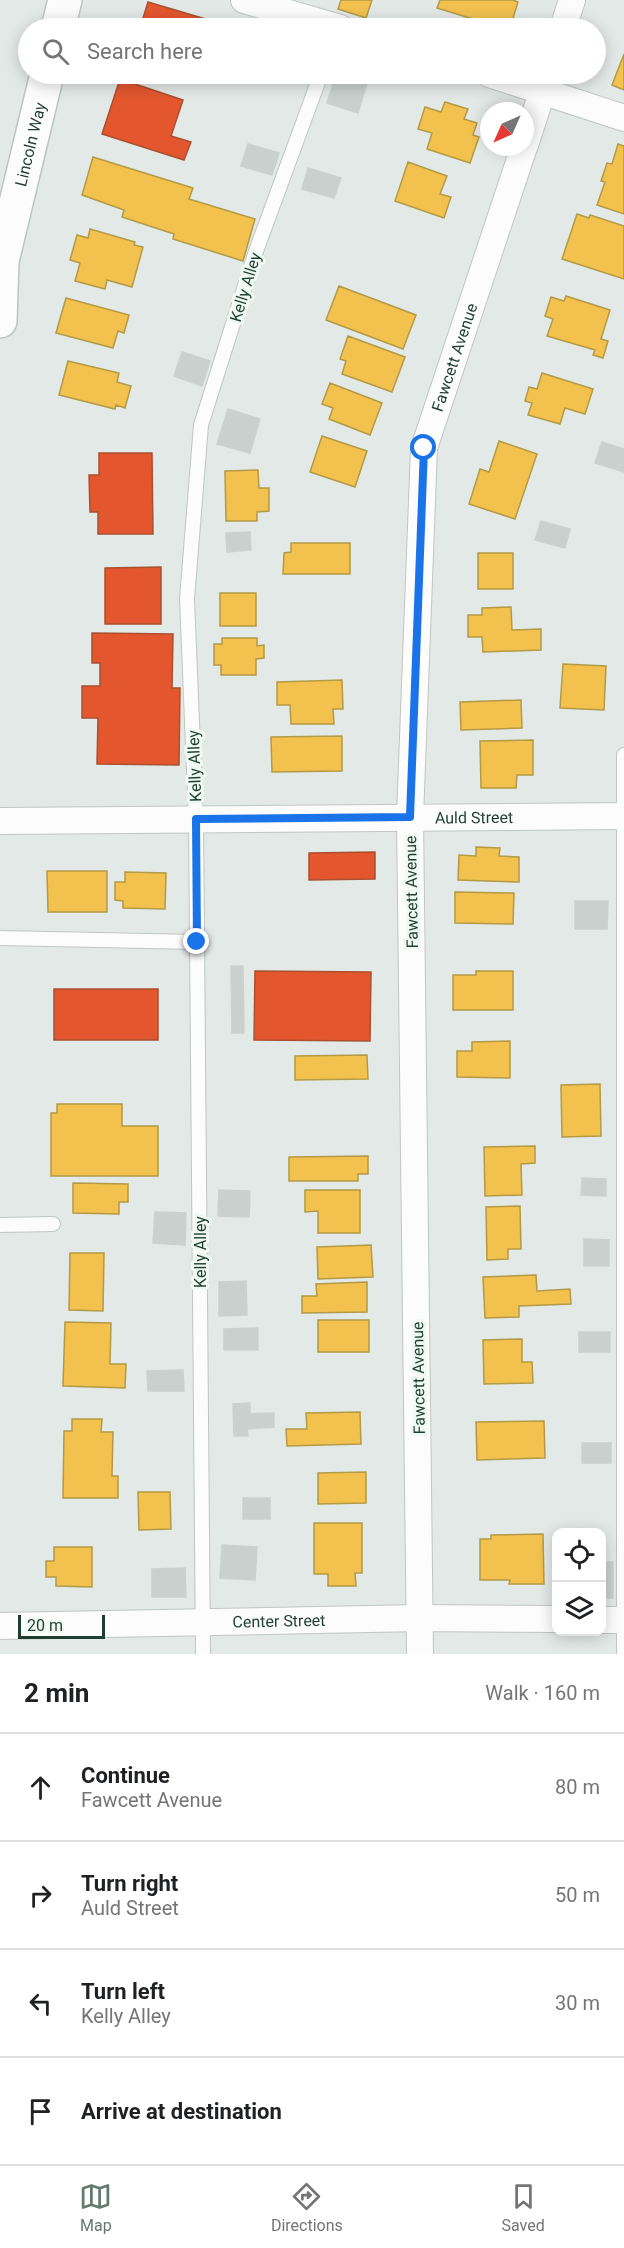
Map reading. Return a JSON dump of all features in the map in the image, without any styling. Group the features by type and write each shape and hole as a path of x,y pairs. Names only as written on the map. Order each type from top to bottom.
{"main road":[{"path":"60,18 65,0"},
{"name":"Lincoln Way","path":"0,321 2,261 45,84"}],"street":[{"path":"244,0 304,18"},
{"path":"566,18 572,0"},
{"name":"Fawcett Avenue","path":"534,119 545,84"},
{"path":"550,84 624,118"},
{"name":"Fawcett Avenue","path":"420,1654 410,817 424,448 522,156"},
{"name":"Auld Street","path":"0,821 623,816"},
{"name":"Center Street","path":"0,1626 421,1618 552,1619"},
{"path":"606,1620 624,1620"}],"lane":[{"name":"Kelly Alley","path":"203,1654 196,819 187,599 201,425 256,251 317,84"},
{"path":"624,755 624,1654"},
{"path":"0,938 197,942"},
{"path":"0,1225 53,1224"}],"building: Homes":[{"path":"341,0 372,0 366,18 338,9"},
{"path":"440,0 513,0 518,2 513,18 470,18 437,8"},
{"path":"624,54 624,90 612,85"},
{"path":"445,102 468,109 464,119 477,123 473,135 479,137 470,163 427,149 432,133 418,129 425,107 441,112"},
{"path":"618,144 624,146 624,214 597,205 605,182 601,181 607,163 612,164"},
{"path":"93,157 193,188 189,199 255,219 243,261 173,239 174,234 122,217 124,210 82,195"},
{"path":"408,162 447,176 440,194 451,197 444,218 395,201"},
{"path":"577,214 589,218 590,215 624,226 624,279 562,259"},
{"path":"90,229 135,242 134,245 143,247 132,287 107,280 105,289 75,281 80,263 70,260 77,235 88,238"},
{"path":"339,286 416,315 403,349 326,320"},
{"path":"566,296 610,310 601,339 608,341 603,358 593,355 595,350 547,336 553,319 545,316 551,297 564,301"},
{"path":"66,298 129,315 124,333 118,331 113,348 56,333"},
{"path":"348,336 405,357 392,392 342,374 346,361 340,359"},
{"path":"68,361 119,373 117,382 131,386 125,408 116,405 115,409 59,395"},
{"path":"542,373 593,389 585,414 565,408 560,424 528,415 532,403 525,401 529,387 537,389"},
{"path":"330,383 382,403 370,435 329,419 333,408 322,404"},
{"path":"322,436 367,451 355,487 310,472"},
{"path":"499,441 537,454 515,519 469,504 480,469 489,472"},
{"path":"258,470 259,488 269,488 269,511 257,512 257,521 226,521 225,471"},
{"path":"291,543 350,543 350,574 283,574 284,553 291,552"},
{"path":"478,553 513,553 513,589 478,589"},
{"path":"220,593 256,593 256,626 220,626"},
{"path":"511,607 512,630 541,629 541,650 483,652 482,637 468,637 468,615 482,615 482,608"},
{"path":"222,638 257,638 257,646 264,645 264,658 256,659 256,675 221,675 221,665 214,665 214,644 222,644"},
{"path":"563,664 606,666 604,710 560,708"},
{"path":"342,680 343,709 333,709 334,724 291,724 290,705 277,705 277,682"},
{"path":"521,700 522,728 461,730 460,702"},
{"path":"342,736 342,771 272,772 271,737"},
{"path":"533,740 533,775 517,775 516,788 481,788 480,741"},
{"path":"476,847 500,848 499,856 519,857 519,882 458,880 459,855 476,856"},
{"path":"47,871 107,871 107,912 48,912"},
{"path":"125,872 166,873 165,909 123,908 123,901 115,900 115,882 125,882"},
{"path":"455,892 514,893 513,924 455,923"},
{"path":"476,971 513,971 513,1010 453,1010 453,975 476,975"},
{"path":"510,1041 510,1078 457,1077 457,1051 472,1051 472,1042"},
{"path":"367,1055 368,1079 295,1080 295,1056"},
{"path":"600,1084 601,1136 562,1137 561,1085"},
{"path":"57,1104 122,1104 122,1126 158,1126 158,1176 51,1176 51,1113 57,1113"},
{"path":"535,1146 535,1163 521,1164 522,1195 485,1196 484,1147"},
{"path":"368,1156 368,1174 358,1174 358,1181 289,1181 289,1157"},
{"path":"73,1183 128,1184 128,1202 119,1202 119,1214 73,1213"},
{"path":"305,1190 360,1190 360,1233 318,1233 318,1211 305,1212"},
{"path":"520,1206 521,1249 508,1249 508,1259 487,1260 486,1207"},
{"path":"371,1245 373,1277 318,1279 317,1247"},
{"path":"70,1253 104,1253 103,1311 69,1310"},
{"path":"536,1275 537,1291 570,1289 571,1304 519,1306 519,1317 485,1318 483,1277"},
{"path":"367,1282 367,1312 302,1313 302,1296 317,1296 316,1284"},
{"path":"318,1320 369,1320 369,1352 318,1352"},
{"path":"65,1322 111,1323 110,1364 126,1364 125,1388 63,1386"},
{"path":"522,1339 522,1362 532,1362 533,1383 484,1384 483,1340"},
{"path":"360,1412 361,1444 287,1446 286,1429 307,1429 306,1413"},
{"path":"72,1419 102,1419 101,1432 113,1432 112,1476 118,1476 118,1498 63,1498 64,1431 72,1431"},
{"path":"544,1421 545,1458 477,1460 476,1422"},
{"path":"366,1472 366,1503 318,1504 318,1473"},
{"path":"138,1492 170,1492 171,1529 139,1530"},
{"path":"314,1523 362,1523 362,1573 355,1573 356,1586 328,1586 328,1574 314,1574"},
{"path":"543,1534 544,1584 509,1584 510,1580 480,1580 480,1539 491,1539 491,1535"},
{"path":"54,1547 92,1547 92,1587 56,1586 56,1577 46,1577 46,1561 54,1561"}],"building: Shops":[{"path":"148,2 202,18 143,18"},
{"path":"118,84 135,84 183,100 171,136 191,142 184,160 102,134"},
{"path":"99,453 152,453 153,534 98,534 98,512 90,512 89,475 99,475"},
{"path":"161,567 161,624 105,624 105,568"},
{"path":"92,633 173,634 172,688 180,688 179,765 97,764 98,718 82,718 82,686 100,686 100,663 92,663"},
{"path":"375,852 375,879 309,880 309,853"},
{"path":"255,971 371,972 370,1041 254,1040"},
{"path":"54,989 158,989 158,1040 54,1040"}],"building: Other":[{"path":"333,84 367,84 358,113 327,103"},
{"path":"248,144 279,153 272,175 241,166"},
{"path":"308,168 341,178 334,198 302,189"},
{"path":"182,352 210,361 202,386 174,376"},
{"path":"228,409 260,419 250,453 217,444"},
{"path":"602,442 624,449 624,472 595,463"},
{"path":"541,521 570,529 565,548 535,540"},
{"path":"250,532 251,550 227,552 226,533"},
{"path":"575,901 608,901 607,929 575,929"},
{"path":"231,966 243,966 244,1033 232,1033"},
{"path":"582,1178 606,1179 606,1196 581,1195"},
{"path":"219,1190 250,1191 249,1217 218,1216"},
{"path":"155,1212 186,1213 185,1245 153,1243"},
{"path":"584,1239 609,1240 609,1266 584,1266"},
{"path":"246,1281 247,1315 219,1316 219,1282"},
{"path":"258,1328 258,1350 224,1350 224,1329"},
{"path":"579,1332 610,1332 610,1352 579,1352"},
{"path":"183,1370 184,1391 148,1391 147,1371"},
{"path":"250,1403 250,1414 274,1413 274,1427 247,1429 248,1436 234,1436 233,1404"},
{"path":"582,1443 611,1443 611,1463 582,1463"},
{"path":"243,1498 270,1498 270,1519 243,1519"},
{"path":"222,1545 257,1547 255,1580 220,1578"},
{"path":"606,1562 613,1562 613,1598 606,1598"},
{"path":"185,1568 186,1597 152,1597 152,1569"}],"route":[{"path":"197,942 196,819 410,817 424,448"}]}
